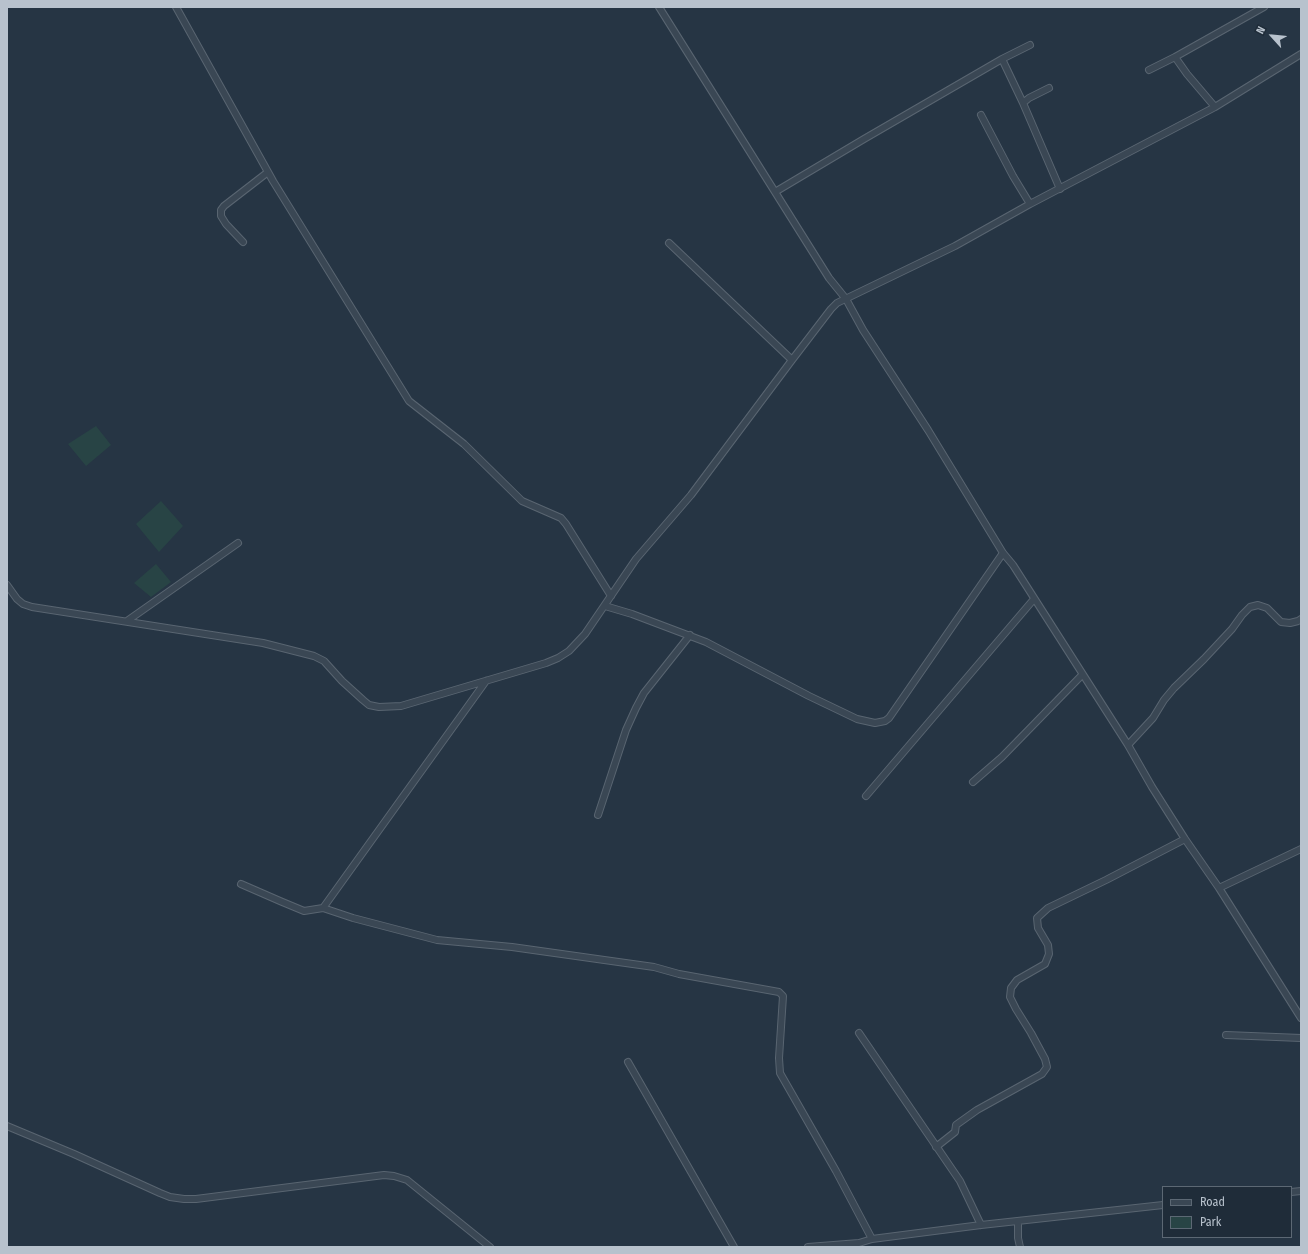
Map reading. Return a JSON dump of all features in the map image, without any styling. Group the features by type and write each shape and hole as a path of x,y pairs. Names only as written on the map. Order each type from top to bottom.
{"street":[{"path":"176,7 268,172 344,298 409,401 464,444 522,501 561,518 611,596"},
{"path":"659,7 829,278 846,299 863,330 928,430 1003,553 1128,745 1152,787 1185,839 1219,888 1301,1018"},
{"path":"1149,70 1264,7"},
{"path":"775,192 1002,59 1030,45"},
{"path":"7,585 17,599 23,604 32,607 263,643 314,656 324,661 363,700 374,707 389,708 400,706 486,682 546,663 558,658 569,650 585,634 636,559 691,495 792,360 837,303 955,246 1030,204 1215,107 1301,54"},
{"path":"1175,56 1187,74 1215,107"},
{"path":"1002,59 1023,103 1060,189"},
{"path":"1023,103 1029,98 1049,88"},
{"path":"981,115 1013,176 1030,204"},
{"path":"243,242 226,224 221,216 221,210 224,206 268,172"},
{"path":"669,243 792,360"},
{"path":"127,621 238,543"},
{"path":"605,606 690,635 809,696 857,718 875,723 885,721 894,712 1003,553"},
{"path":"866,796 1034,599"},
{"path":"1128,745 1153,718 1164,700 1174,688 1223,639 1250,607 1258,605 1267,608 1281,622 1290,623 1301,619"},
{"path":"598,815 626,730 644,692 690,635"},
{"path":"974,782 1002,757 1082,675"},
{"path":"323,908 486,682"},
{"path":"936,1147 955,1132 956,1125 977,1110 1042,1074 1047,1067 1045,1059 1010,997 1011,988 1017,980 1045,964 1049,954 1048,945 1038,928 1037,918 1048,908 1185,839"},
{"path":"1219,888 1301,849"},
{"path":"241,884 304,911 323,908 353,918 437,940 512,947 654,967 679,974 779,992 783,996 779,1058 780,1073 836,1171 872,1239"},
{"path":"859,1033 960,1181 982,1225"},
{"path":"1226,1035 1301,1038"},
{"path":"628,1062 734,1247"},
{"path":"7,1126 74,1154 160,1193 184,1199 196,1199 384,1175 394,1176 407,1180 490,1247"},
{"path":"808,1247 859,1245 872,1239 1162,1205"},
{"path":"1018,1221 1018,1238 1020,1247"}],"green space":[{"path":"96,426 111,445 86,466 68,444"},
{"path":"161,501 183,526 159,552 136,524"},
{"path":"156,564 171,582 151,597 134,583"}]}
